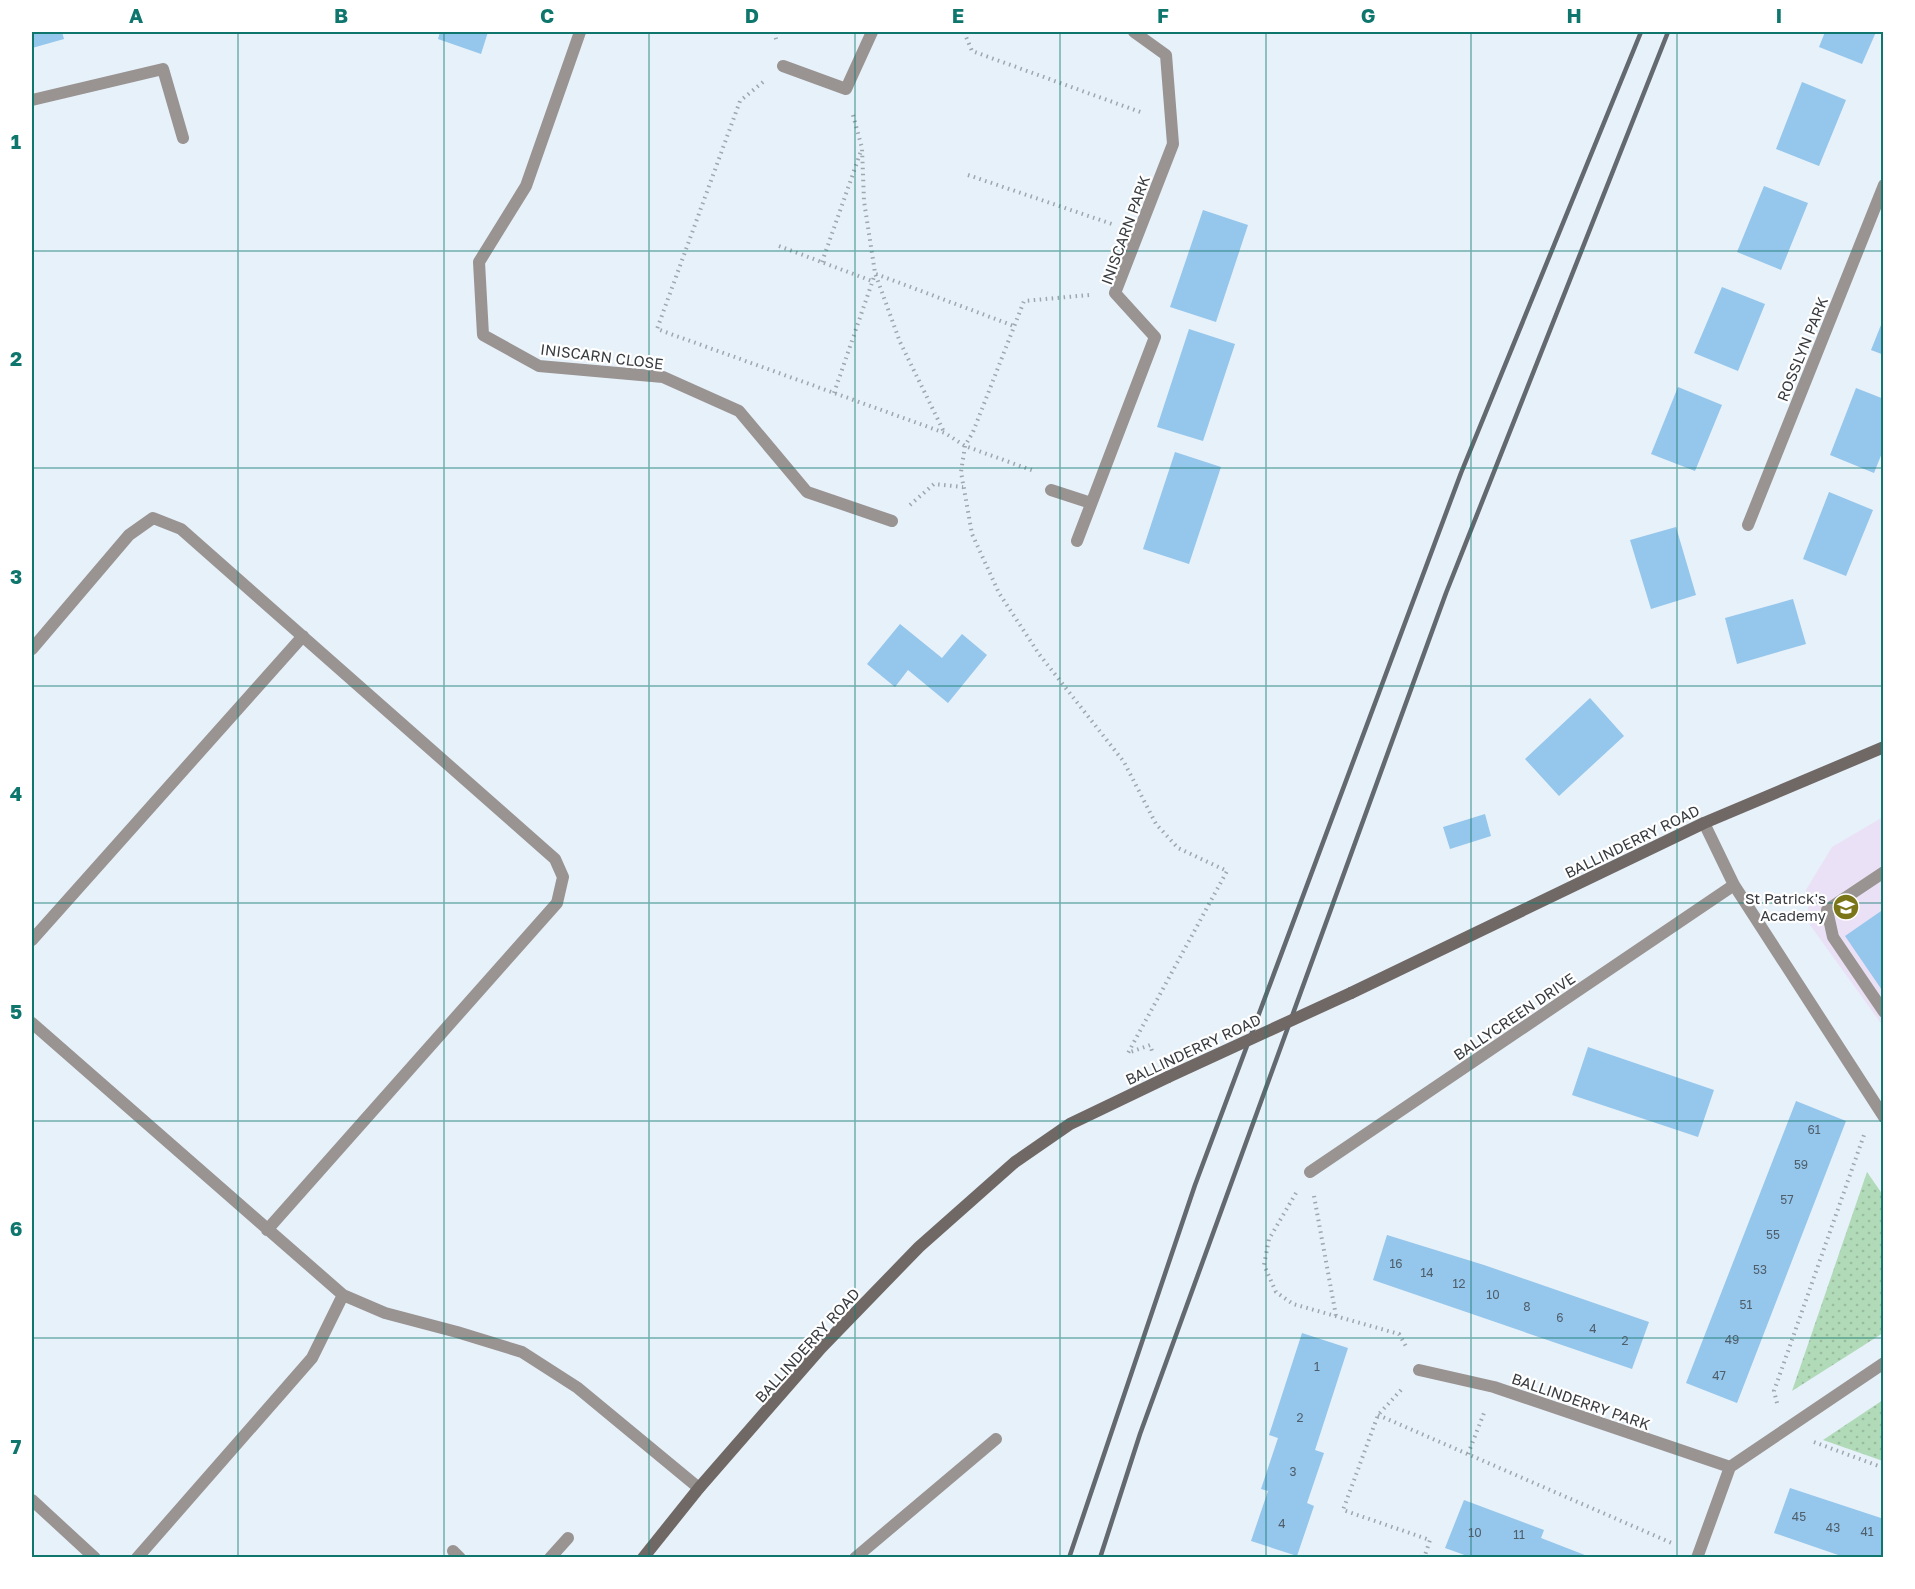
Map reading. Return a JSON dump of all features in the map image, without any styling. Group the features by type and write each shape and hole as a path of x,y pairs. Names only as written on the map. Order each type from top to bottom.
{"main road":[{"name":"BALLINDERRY ROAD","path":"643,1557 699,1488 821,1348 919,1246 1015,1162 1070,1124 1351,993 1704,823 1884,747"}],"street":[{"name":"INISCARN CLOSE","path":"580,32 526,186 479,262 483,335 539,366 663,377 729,406 739,411 807,492 892,521"},
{"path":"783,66 846,89 872,32"},
{"name":"INISCARN PARK","path":"1077,541 1155,336 1115,293 1173,144 1166,55 1134,32"},
{"path":"32,100 163,69 183,138"},
{"name":"ROSSLYN PARK","path":"1748,525 1884,185"},
{"path":"1051,490 1091,503"},
{"path":"32,649 129,535 153,518 181,529 555,859 563,877 557,903 267,1230"},
{"path":"32,940 303,636"},
{"path":"1704,823 1734,885 1882,1114"},
{"path":"1884,872 1827,910 1833,937 1884,1012"},
{"name":"BALLYCREEN DRIVE","path":"1310,1172 1734,885"},
{"path":"32,1023 343,1295 385,1313 522,1352 578,1388 699,1488"},
{"path":"137,1557 312,1358 343,1295"},
{"path":"1698,1556 1730,1467 1884,1363"},
{"name":"BALLINDERRY PARK","path":"1419,1370 1494,1387 1730,1467"},
{"path":"855,1557 996,1439"},
{"path":"32,1500 95,1557"},
{"path":"550,1557 568,1538"}],"path":[{"path":"774,32 783,66 740,101 657,329 945,433 965,446 1033,470 1051,490"},
{"path":"964,32 972,51 1172,123"},
{"path":"846,89 862,148 864,201 875,273 900,342 945,433"},
{"path":"822,262 862,148"},
{"path":"968,175 1138,233"},
{"path":"779,246 872,281"},
{"path":"834,393 875,273"},
{"path":"875,273 1014,326"},
{"path":"1115,293 1024,301 973,432 965,446 961,472 972,534 999,593 1039,654 1124,762 1156,825 1178,848 1227,871 1128,1053 1150,1045 1165,1078"},
{"path":"892,521 934,484 963,487"},
{"path":"1882,1114 1861,1139 1774,1391 1783,1431 1884,1468"},
{"path":"1310,1172 1336,1316"},
{"path":"1310,1172 1269,1239 1264,1265 1276,1292 1293,1304 1399,1334 1419,1370 1377,1415 1343,1510 1430,1540 1424,1557"},
{"path":"1468,1454 1494,1387"},
{"path":"1377,1415 1698,1556"}],"shaded area":[{"name":"St Patrick's Academy","path":"1883,817 1883,1026 1810,925 1806,890 1832,847"}],"green space":[{"path":"1867,1172 1883,1195 1883,1333 1792,1391"},
{"path":"1883,1400 1883,1461 1823,1440"}],"building":[{"path":"32,32 62,32 64,39 32,48"},
{"path":"440,32 488,32 481,54 438,39"},
{"path":"1825,32 1876,32 1862,64 1819,47"},
{"path":"1802,82 1846,100 1819,166 1776,149"},
{"path":"1764,186 1808,203 1781,270 1737,252"},
{"path":"1203,210 1248,225 1216,322 1170,307"},
{"path":"1722,287 1765,304 1738,371 1694,353"},
{"path":"1884,320 1884,355 1871,350"},
{"path":"1189,329 1235,344 1203,441 1157,427"},
{"path":"1678,387 1722,405 1695,471 1651,454"},
{"path":"1856,388 1884,399 1884,448 1874,473 1830,455"},
{"path":"1175,452 1221,467 1189,564 1143,549"},
{"path":"1829,492 1873,510 1846,576 1803,559"},
{"path":"1676,527 1696,595 1651,609 1630,540"},
{"path":"1793,599 1806,644 1737,664 1725,618"},
{"path":"900,624 942,658 962,634 987,655 948,703 908,670 895,687 867,664"},
{"path":"1590,698 1624,736 1559,796 1525,759"},
{"path":"1485,814 1491,836 1450,849 1443,827"},
{"path":"1884,909 1884,993 1845,936"},
{"path":"1588,1047 1714,1090 1698,1137 1572,1095"},
{"path":"1796,1101 1846,1121 1737,1403 1686,1383"},
{"path":"1387,1235 1484,1265 1649,1322 1632,1369 1373,1280"},
{"path":"1302,1333 1348,1348 1315,1450 1324,1453 1307,1503 1314,1506 1297,1556 1251,1541 1268,1491 1261,1489 1278,1438 1269,1435"},
{"path":"1790,1488 1884,1519 1884,1557 1844,1557 1774,1533"},
{"path":"1464,1500 1544,1530 1541,1538 1590,1557 1470,1557 1445,1548"}],"railway":[{"path":"1069,1558 1195,1185 1461,473 1641,32"},
{"path":"1100,1558 1140,1434 1446,593 1668,32"}],"place":[{"name":"St Patrick's Academy","path":"1846,907"}]}
